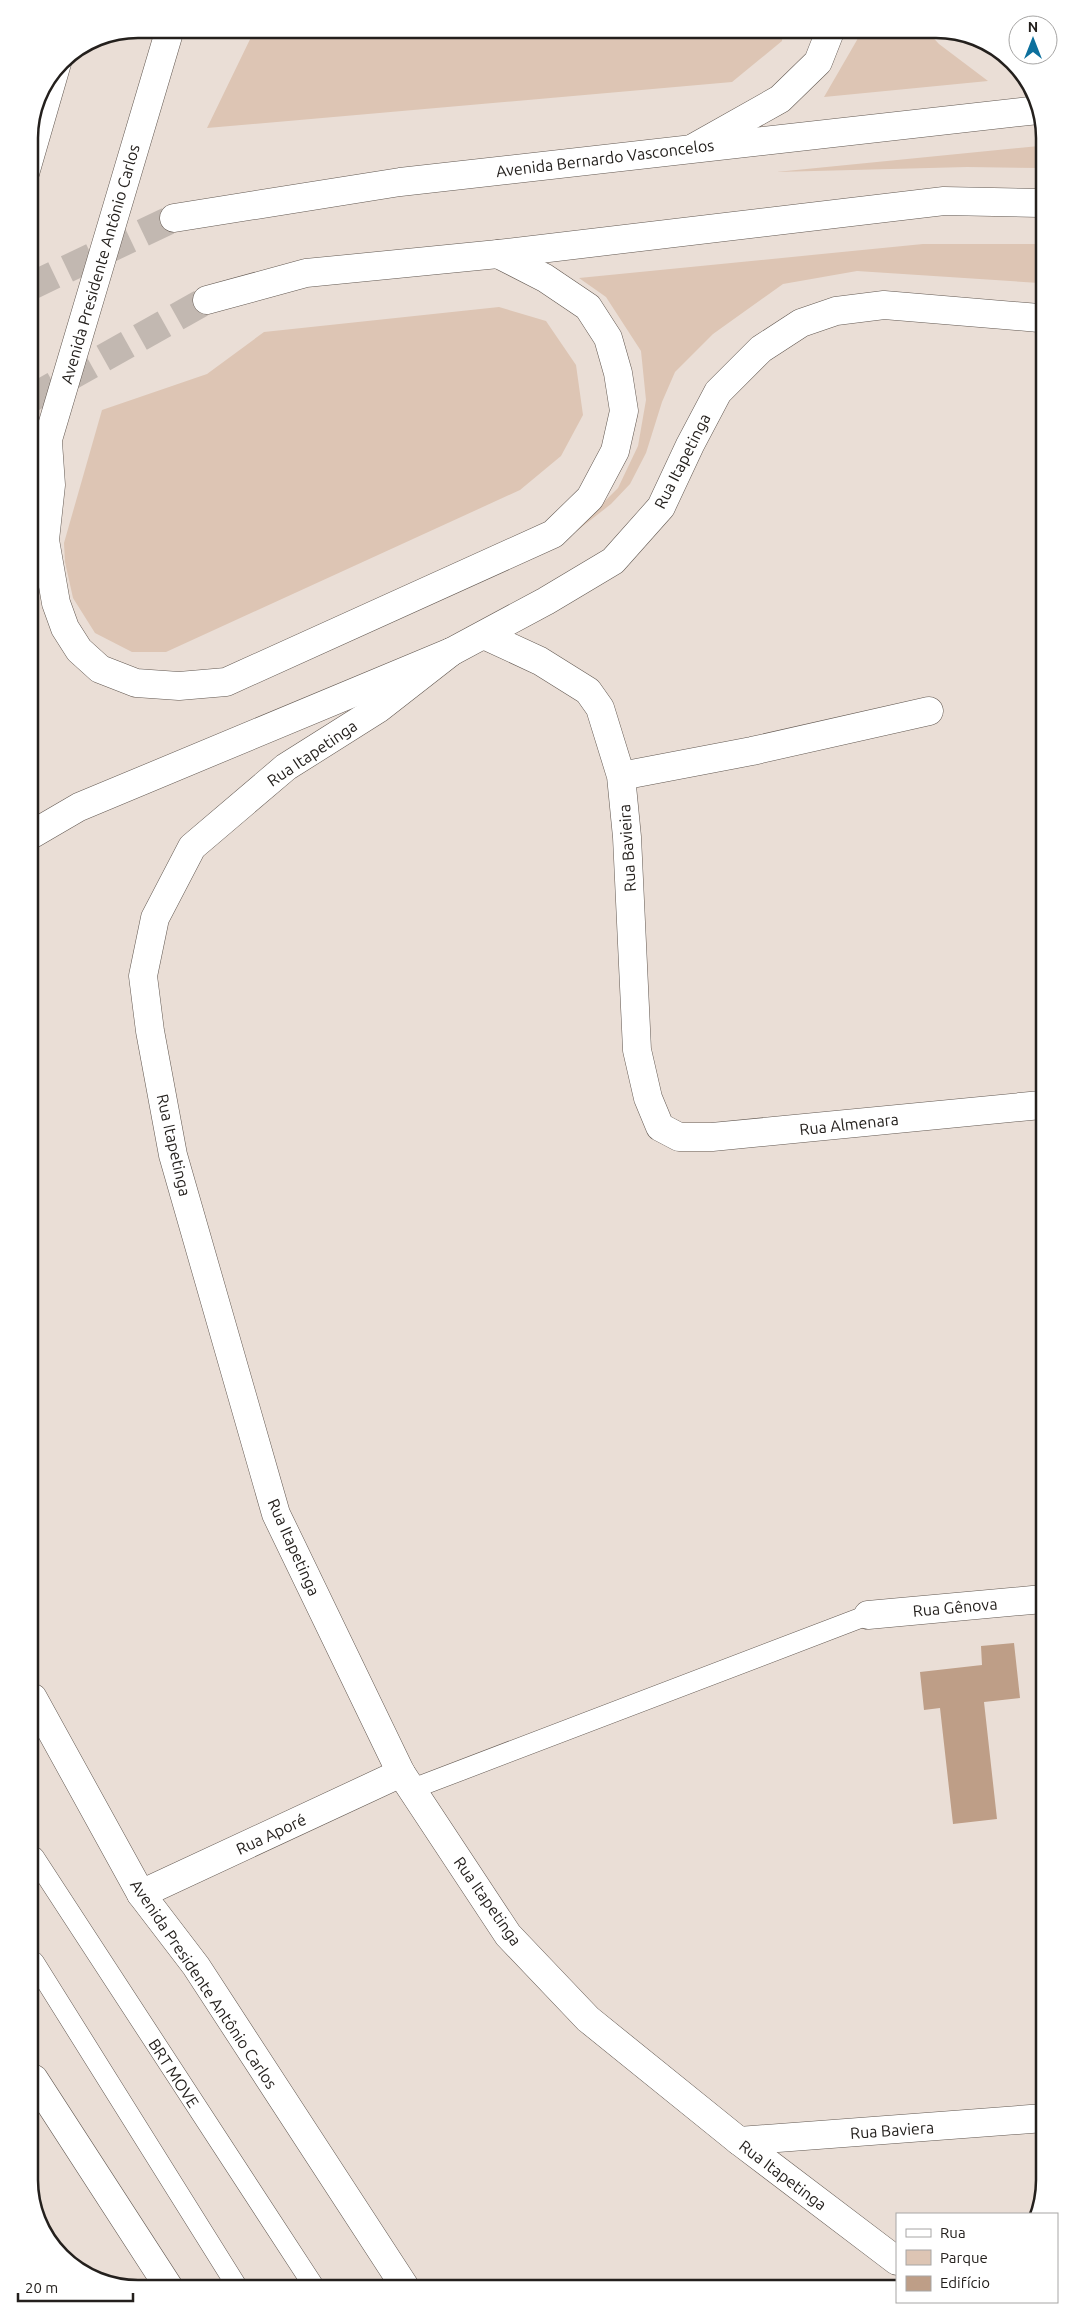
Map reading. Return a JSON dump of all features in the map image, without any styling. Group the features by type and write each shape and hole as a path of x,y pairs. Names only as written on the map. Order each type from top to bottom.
{"main road":[{"name":"Avenida Presidente Antônio Carlos","path":"38,474 168,38"},
{"path":"695,147 780,99 818,62 827,38"},
{"name":"Avenida Bernardo Vasconcelos","path":"174,218 400,182 695,147 1032,111"},
{"path":"207,300 306,273 498,254 944,201 1036,203"},
{"path":"48,442 51,485 45,540 56,603 65,628 79,650 100,670 136,684 179,686 226,682 553,534 590,498 615,451 624,411 618,374 608,338 588,307 545,278 498,254"},
{"name":"Rua Itapetinga","path":"896,2260 739,2141 588,2019 508,1935 406,1781 276,1514 173,1155 150,1031 143,976 155,918 192,847 286,767 378,709 451,652 613,562 662,508 690,445 718,392 761,349 801,323 836,311 884,306 1036,318"},
{"name":"Rua Bavieira","path":"484,635 540,661 588,691 600,708 621,776 627,837 638,1050 648,1098 660,1127"},
{"path":"38,831 79,807 451,652"},
{"path":"621,776 752,751 929,711"},
{"name":"Rua Almenara","path":"660,1127 679,1137 712,1137 1036,1105"},
{"name":"Rua Gênova","path":"868,1615 1036,1600"},
{"name":"Avenida Presidente Antônio Carlos","path":"38,1707 140,1894 196,1966 400,2280"},
{"name":"Rua Aporé","path":"140,1894 406,1781"},
{"path":"38,2085 164,2280"},
{"name":"Rua Baviera","path":"739,2141 1036,2119"}],"lane":[{"path":"38,143 56,79"},
{"path":"406,1781 868,1615"},
{"name":"BRT MOVE","path":"38,1863 310,2280"},
{"path":"38,1968 233,2280"}],"green space":[{"path":"251,38 782,38 782,41 732,82 207,128"},
{"path":"857,38 933,38 988,81 824,97"},
{"path":"1036,146 1036,168 967,167 776,172"},
{"path":"923,244 1036,244 1036,283 857,271 783,284 713,334 675,372 662,402 646,453 630,484 611,504 569,537 618,488 638,446 646,400 641,351 606,297 579,278"},
{"path":"499,307 546,321 576,365 583,415 561,456 520,490 166,652 132,652 95,633 73,598 65,562 64,543 102,410 207,374 264,332"}],"building":[{"path":"1014,1643 1020,1698 984,1702 997,1819 953,1824 940,1708 924,1710 920,1672 982,1665 981,1646"}],"tunnel":[{"path":"38,283 174,218"},
{"path":"38,395 207,300"}]}
